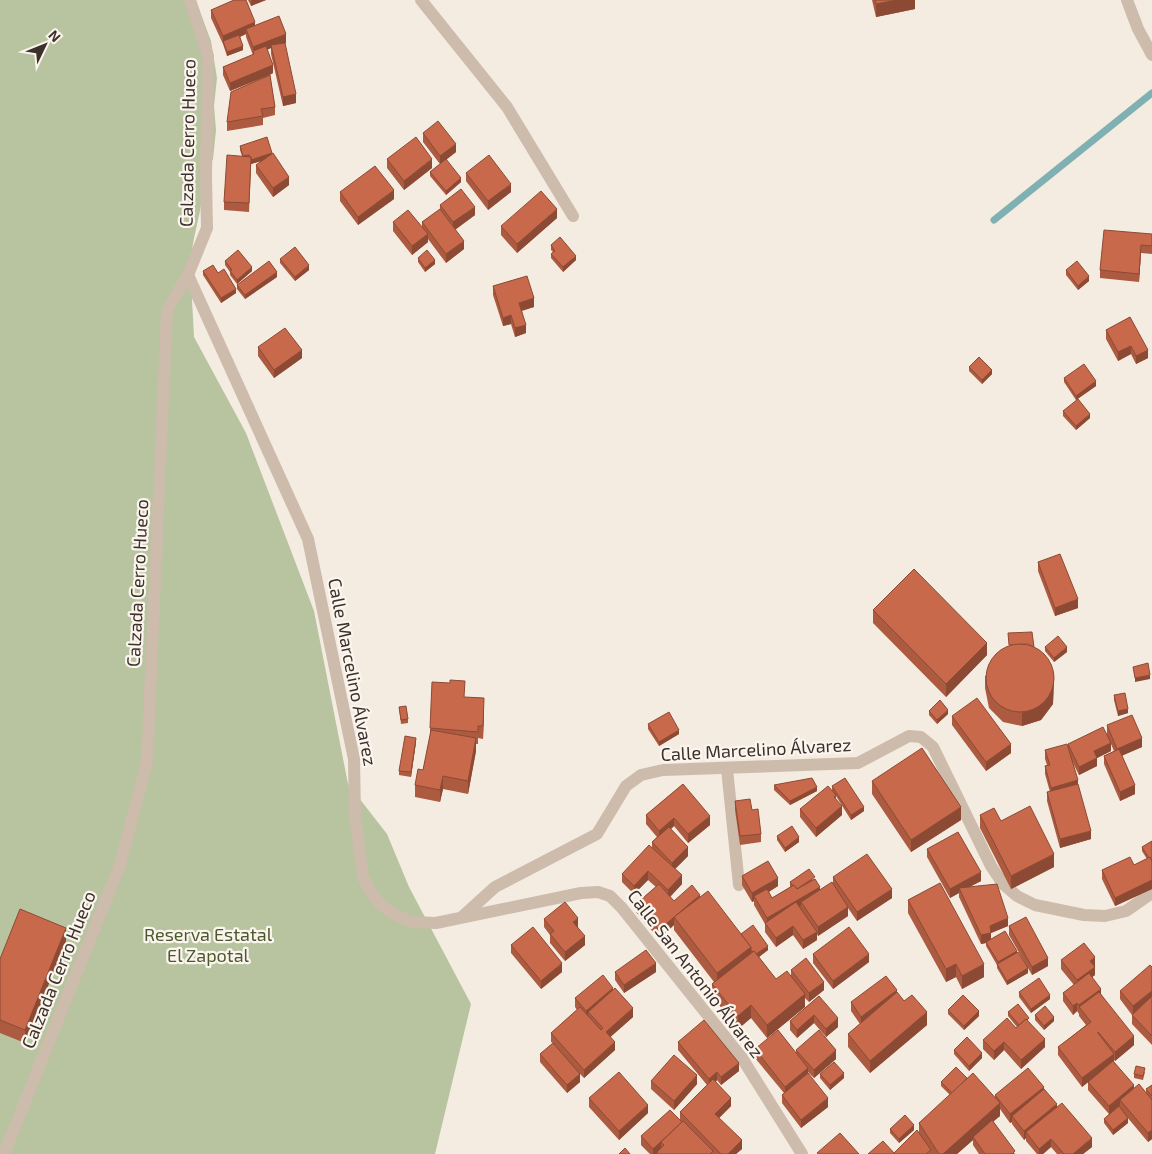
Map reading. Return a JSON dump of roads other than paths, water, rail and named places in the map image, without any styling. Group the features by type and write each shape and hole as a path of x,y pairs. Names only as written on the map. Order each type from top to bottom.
{"street":[{"name":"Calzada Cerro Hueco","path":"4,1154 120,865 147,762 167,310 188,275 207,228 208,56 190,0"},
{"path":"438,0 424,4 507,107 573,216"},
{"path":"1128,0 1138,29 1152,55"},
{"name":"Calle Marcelino Álvarez","path":"188,275 308,539 354,759 354,816 363,878 381,905 394,914 411,922 436,923 460,919 495,887 598,834 626,786 641,775 663,770 858,763 909,736 921,737 933,748 991,866 1004,884 1017,896 1035,905 1105,916 1126,911 1152,893"},
{"path":"727,769 738,885"},
{"name":"Calle San Antonio Álvarez","path":"460,919 581,892 598,892 610,896 622,908 742,1058 802,1154"}],"waterway":[{"path":"994,220 1152,93"}],"park label":[{"name":"Reserva Estatal El Zapotal","path":"208,945"}]}
